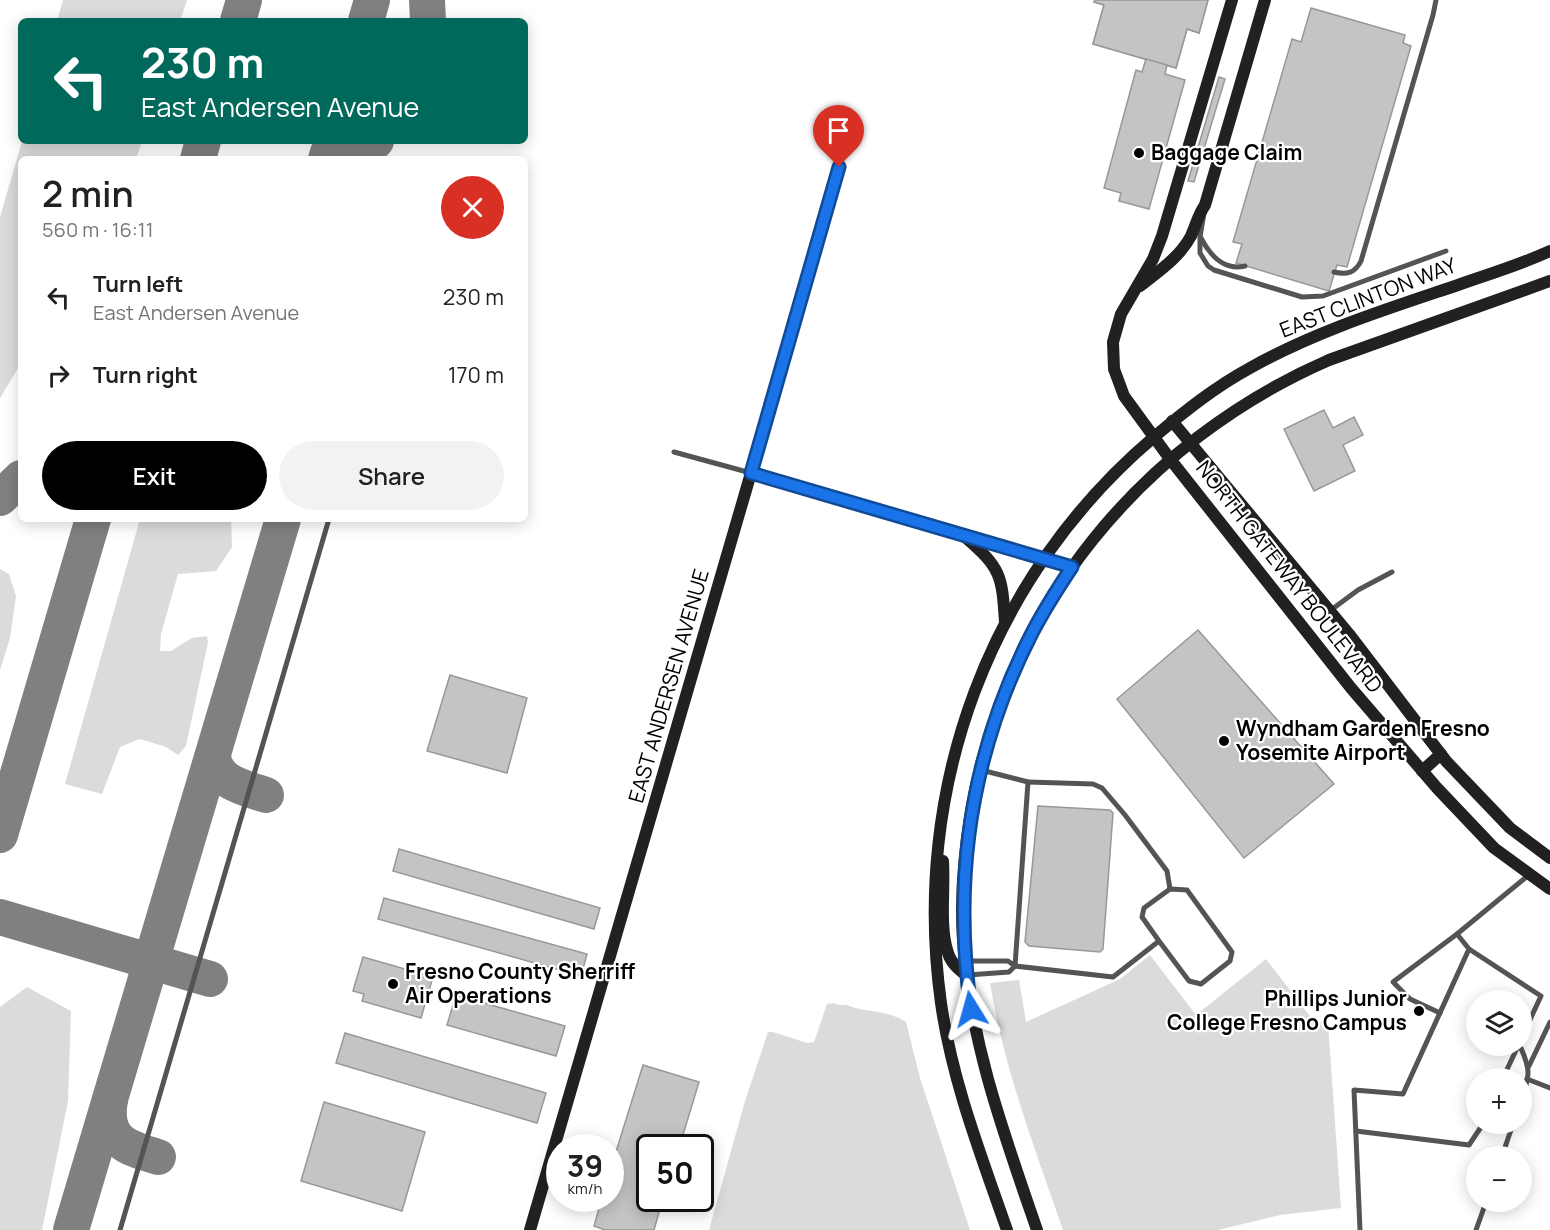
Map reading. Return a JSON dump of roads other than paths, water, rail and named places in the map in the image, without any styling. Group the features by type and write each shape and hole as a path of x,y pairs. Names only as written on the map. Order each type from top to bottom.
{"main road":[{"name":"NORTH GATEWAY BOULEVARD","path":"1232,0 1162,236 1153,260 1121,314 1113,342 1114,369 1124,396 1170,459 1351,688 1422,771 1494,848 1550,889"},
{"path":"1136,289 1168,265 1192,234 1204,206 1265,0"},
{"name":"EAST CLINTON WAY","path":"1007,1230 957,1082 944,1021 934,930 935,879 940,827 951,768 967,711 1005,622 1044,559 1071,521 1102,485 1172,421 1231,379 1305,340 1349,322 1550,251"},
{"name":"EAST CLINTON WAY","path":"1036,1230 1004,1135 974,1028 966,975 962,914 967,836 980,769 997,713 1020,657 1044,610 1072,567 1124,503 1189,443 1242,405 1311,367 1550,281"},
{"name":"NORTH GATEWAY BOULEVARD","path":"1172,421 1329,611 1441,754 1510,828 1550,858"},
{"path":"751,473 1072,567"},
{"name":"EAST ANDERSEN AVENUE","path":"530,1230 751,473"},
{"path":"961,534 987,556 994,567 1003,588 1005,622"},
{"path":"1422,771 1441,754"},
{"path":"940,827 945,941 948,955 956,968 966,975"}],"lane":[{"path":"1334,272 1348,274 1354,271 1361,261 1432,21 1436,0"},
{"path":"674,452 751,473 846,145"},
{"path":"1204,206 1204,222 1199,248 1208,266 1214,270 1308,298 1323,296 1446,251"},
{"path":"1200,237 1215,259 1235,267 1245,266"},
{"path":"120,1230 328,522"},
{"path":"1329,611 1358,590 1392,572"},
{"path":"980,769 1028,782 1093,783 1102,789 1125,815 1167,871 1170,889"},
{"path":"966,975 1009,972 1015,966 1028,782"},
{"path":"1440,1012 1410,999 1393,982 1457,934 1530,874"},
{"path":"1170,889 1187,890 1232,952 1230,961 1201,984 1189,981 1159,941 1142,917 1144,908 1170,889"},
{"path":"1457,934 1469,949 1532,990"},
{"path":"965,961 1008,961 1015,966 1113,977 1159,941"},
{"path":"1360,1230 1354,1090 1403,1094 1469,949"},
{"path":"1532,990 1541,996 1532,1016"},
{"path":"1529,1066 1550,1022"},
{"path":"1524,1056 1529,1066"},
{"path":"1532,1081 1550,1088"},
{"path":"1356,1131 1469,1145 1476,1134"},
{"path":"1476,1230 1482,1212"}],"place":[{"name":"Baggage Claim","path":"1139,153"},
{"name":"Wyndham Garden Fresno Yosemite Airport","path":"1224,741"},
{"name":"Fresno County Sherriff Air Operations","path":"393,984"},
{"name":"Phillips Junior College Fresno Campus","path":"1419,1011"}]}
